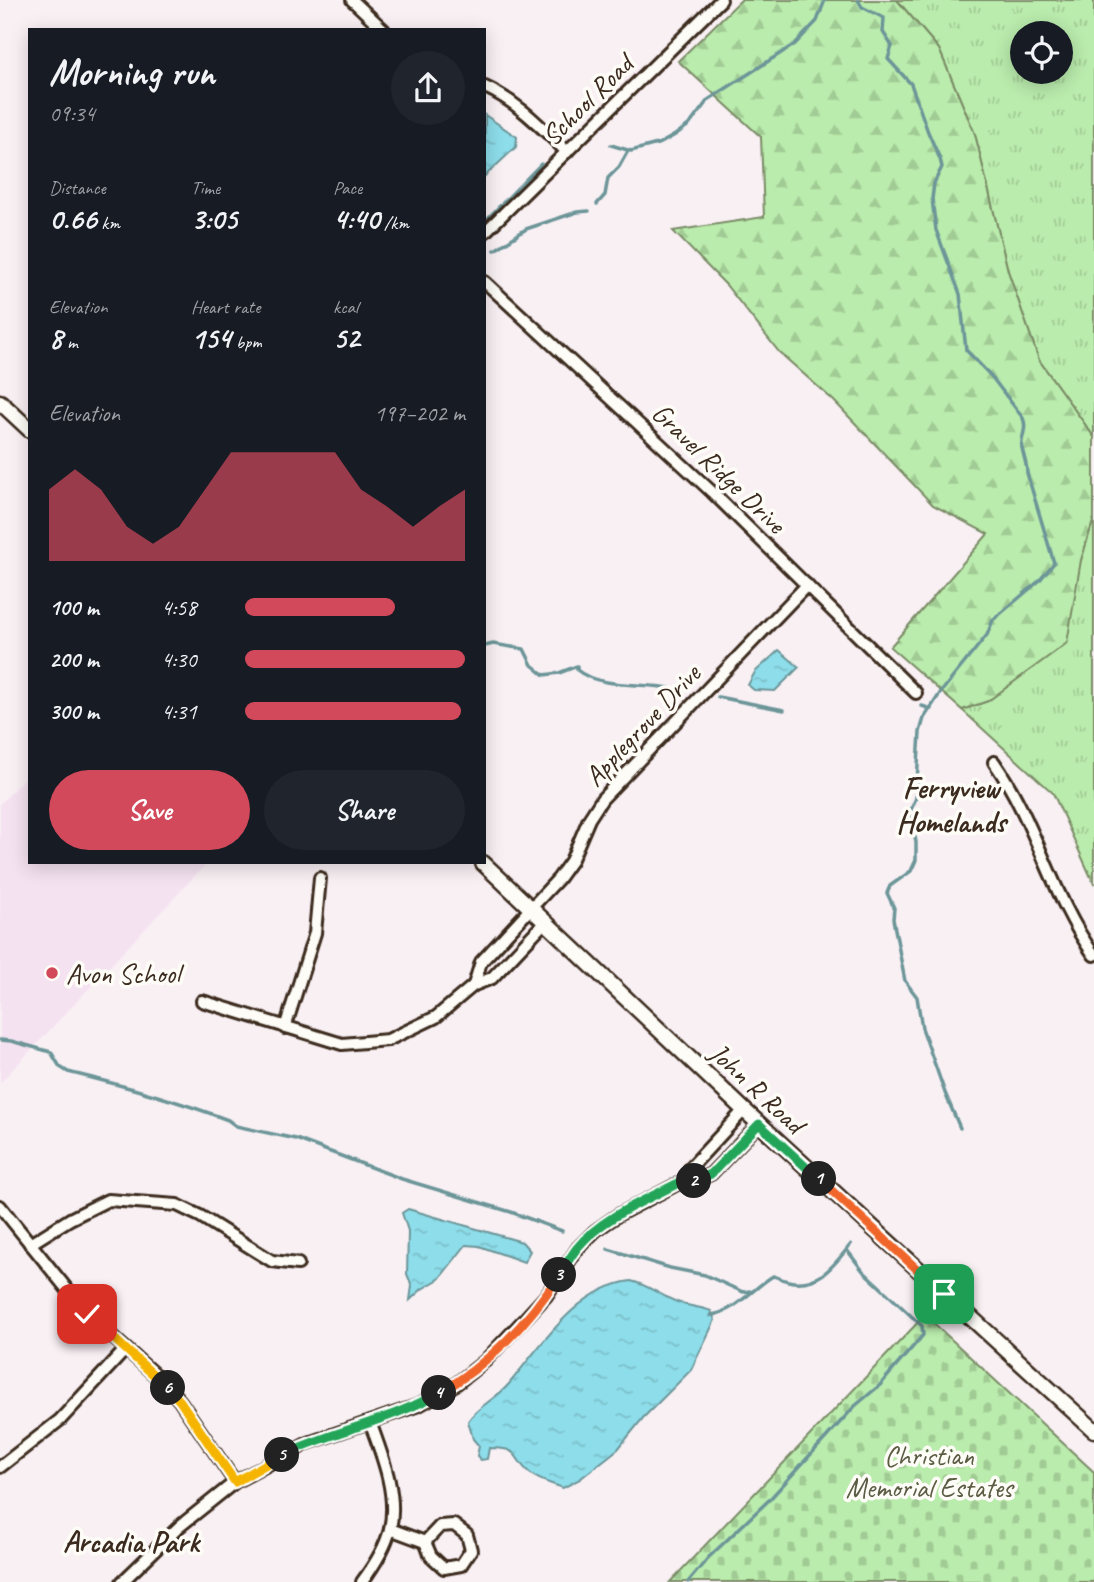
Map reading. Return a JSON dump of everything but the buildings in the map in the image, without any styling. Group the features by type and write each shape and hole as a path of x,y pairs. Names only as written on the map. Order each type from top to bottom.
{"main road":[{"path":"0,402 28,428"},
{"name":"John R Road","path":"483,864 759,1124 1094,1430"}],"street":[{"path":"352,0 382,28"},
{"name":"School Road","path":"486,231 721,0"},
{"path":"486,87 505,96 567,152"},
{"name":"Gravel Ridge Drive","path":"486,283 703,483 916,693"},
{"name":"Applegrove Drive","path":"474,985 481,962 571,862 589,819 602,799 807,585"},
{"path":"994,762 1014,793 1061,900 1094,955"},
{"path":"285,1028 315,933 320,878"},
{"path":"202,1001 342,1044 388,1040 436,1017 474,985 492,978 544,923"},
{"path":"682,1181 691,1167 744,1110"},
{"path":"122,1582 180,1526 235,1482 308,1443 419,1405 456,1384 485,1361 546,1296 578,1248 594,1231 682,1181 697,1180 711,1174 759,1124"},
{"path":"30,1244 70,1219 108,1200 164,1204 177,1205 200,1216 272,1261 298,1264"},
{"path":"0,1206 87,1314 180,1401 235,1482"},
{"path":"0,1467 60,1420 125,1350"},
{"path":"362,1582 372,1568 390,1529 391,1500 385,1464 370,1422"},
{"path":"390,1529 425,1542 431,1556 444,1567 461,1565 471,1550 467,1535 454,1525 440,1526 425,1542"}],"shaded area":[{"name":"Avon School","path":"28,774 28,864 206,864 0,1083 0,804"}],"green space":[{"path":"741,0 897,0 939,49 975,134 1008,271 1039,360 1094,437 1094,518 1081,560 1067,643 988,701 962,710 890,647 988,534 933,505 834,401 779,352 726,285 673,231 764,217 761,137 678,61"},
{"path":"897,0 1094,0 1094,437 1039,360 1008,271 975,134 939,49"},
{"path":"1094,518 1094,884 1053,793 962,710 988,701 1081,560"},
{"name":"Christian Memorial Estates","path":"925,1315 1094,1472 1094,1582 670,1582"}],"water":[{"path":"486,116 517,137 516,147 486,175"},
{"path":"779,650 799,667 775,691 754,690 748,685 755,672"},
{"path":"408,1209 522,1242 530,1251 524,1262 479,1246 466,1245 439,1279 410,1300 412,1286 407,1274 408,1231 402,1213"},
{"path":"631,1281 676,1302 711,1311 715,1320 691,1370 643,1418 618,1449 580,1479 563,1488 534,1476 507,1450 489,1448 487,1459 481,1460 477,1456 479,1446 473,1439 468,1421 472,1416 508,1385 561,1321 577,1307 611,1286"}],"waterway":[{"path":"611,145 631,151 661,143 675,135 690,124 708,100 795,44 817,21 825,0"},
{"path":"858,0 862,7 884,18 883,32 892,46 888,59 911,84 940,159 942,167 934,183 932,199 936,230 960,294 966,350 991,376 1023,418 1025,426 1022,444 1027,473 1054,563 1039,581 993,620 987,635 941,692 924,718 920,732 916,798 910,812 916,842 916,860 911,871 890,886 887,893 894,908 893,919 905,981 917,997 922,1028 960,1128"},
{"path":"597,204 605,195 608,178 619,167 628,151"},
{"path":"486,220 541,164"},
{"path":"495,250 526,229 577,212 589,211"},
{"path":"486,646 493,644 524,649 532,665 544,675 577,666 577,670 597,680 669,688"},
{"path":"718,697 784,710"},
{"path":"922,706 931,709"},
{"path":"0,1040 51,1052 60,1067 68,1072 169,1099 228,1120 236,1126 296,1139 402,1179 511,1212 562,1231"},
{"path":"711,1315 736,1305 773,1276 799,1282 817,1278 832,1267 851,1244"},
{"path":"608,1249 670,1268 705,1275 743,1292 750,1291"},
{"path":"688,1582 708,1558 769,1500 855,1406 880,1385 923,1335 922,1326 863,1271 847,1250"}],"place":[{"name":"Avon School","path":"52,973"}],"district":[{"name":"Ferryview Homelands","path":"951,805"},
{"name":"Arcadia Park","path":"131,1542"}],"route":[{"path":"87,1314 180,1401 235,1482 308,1443 419,1405 456,1384 485,1361 546,1296 578,1248 594,1231 682,1181 697,1180 711,1174 759,1124 944,1294"}]}
